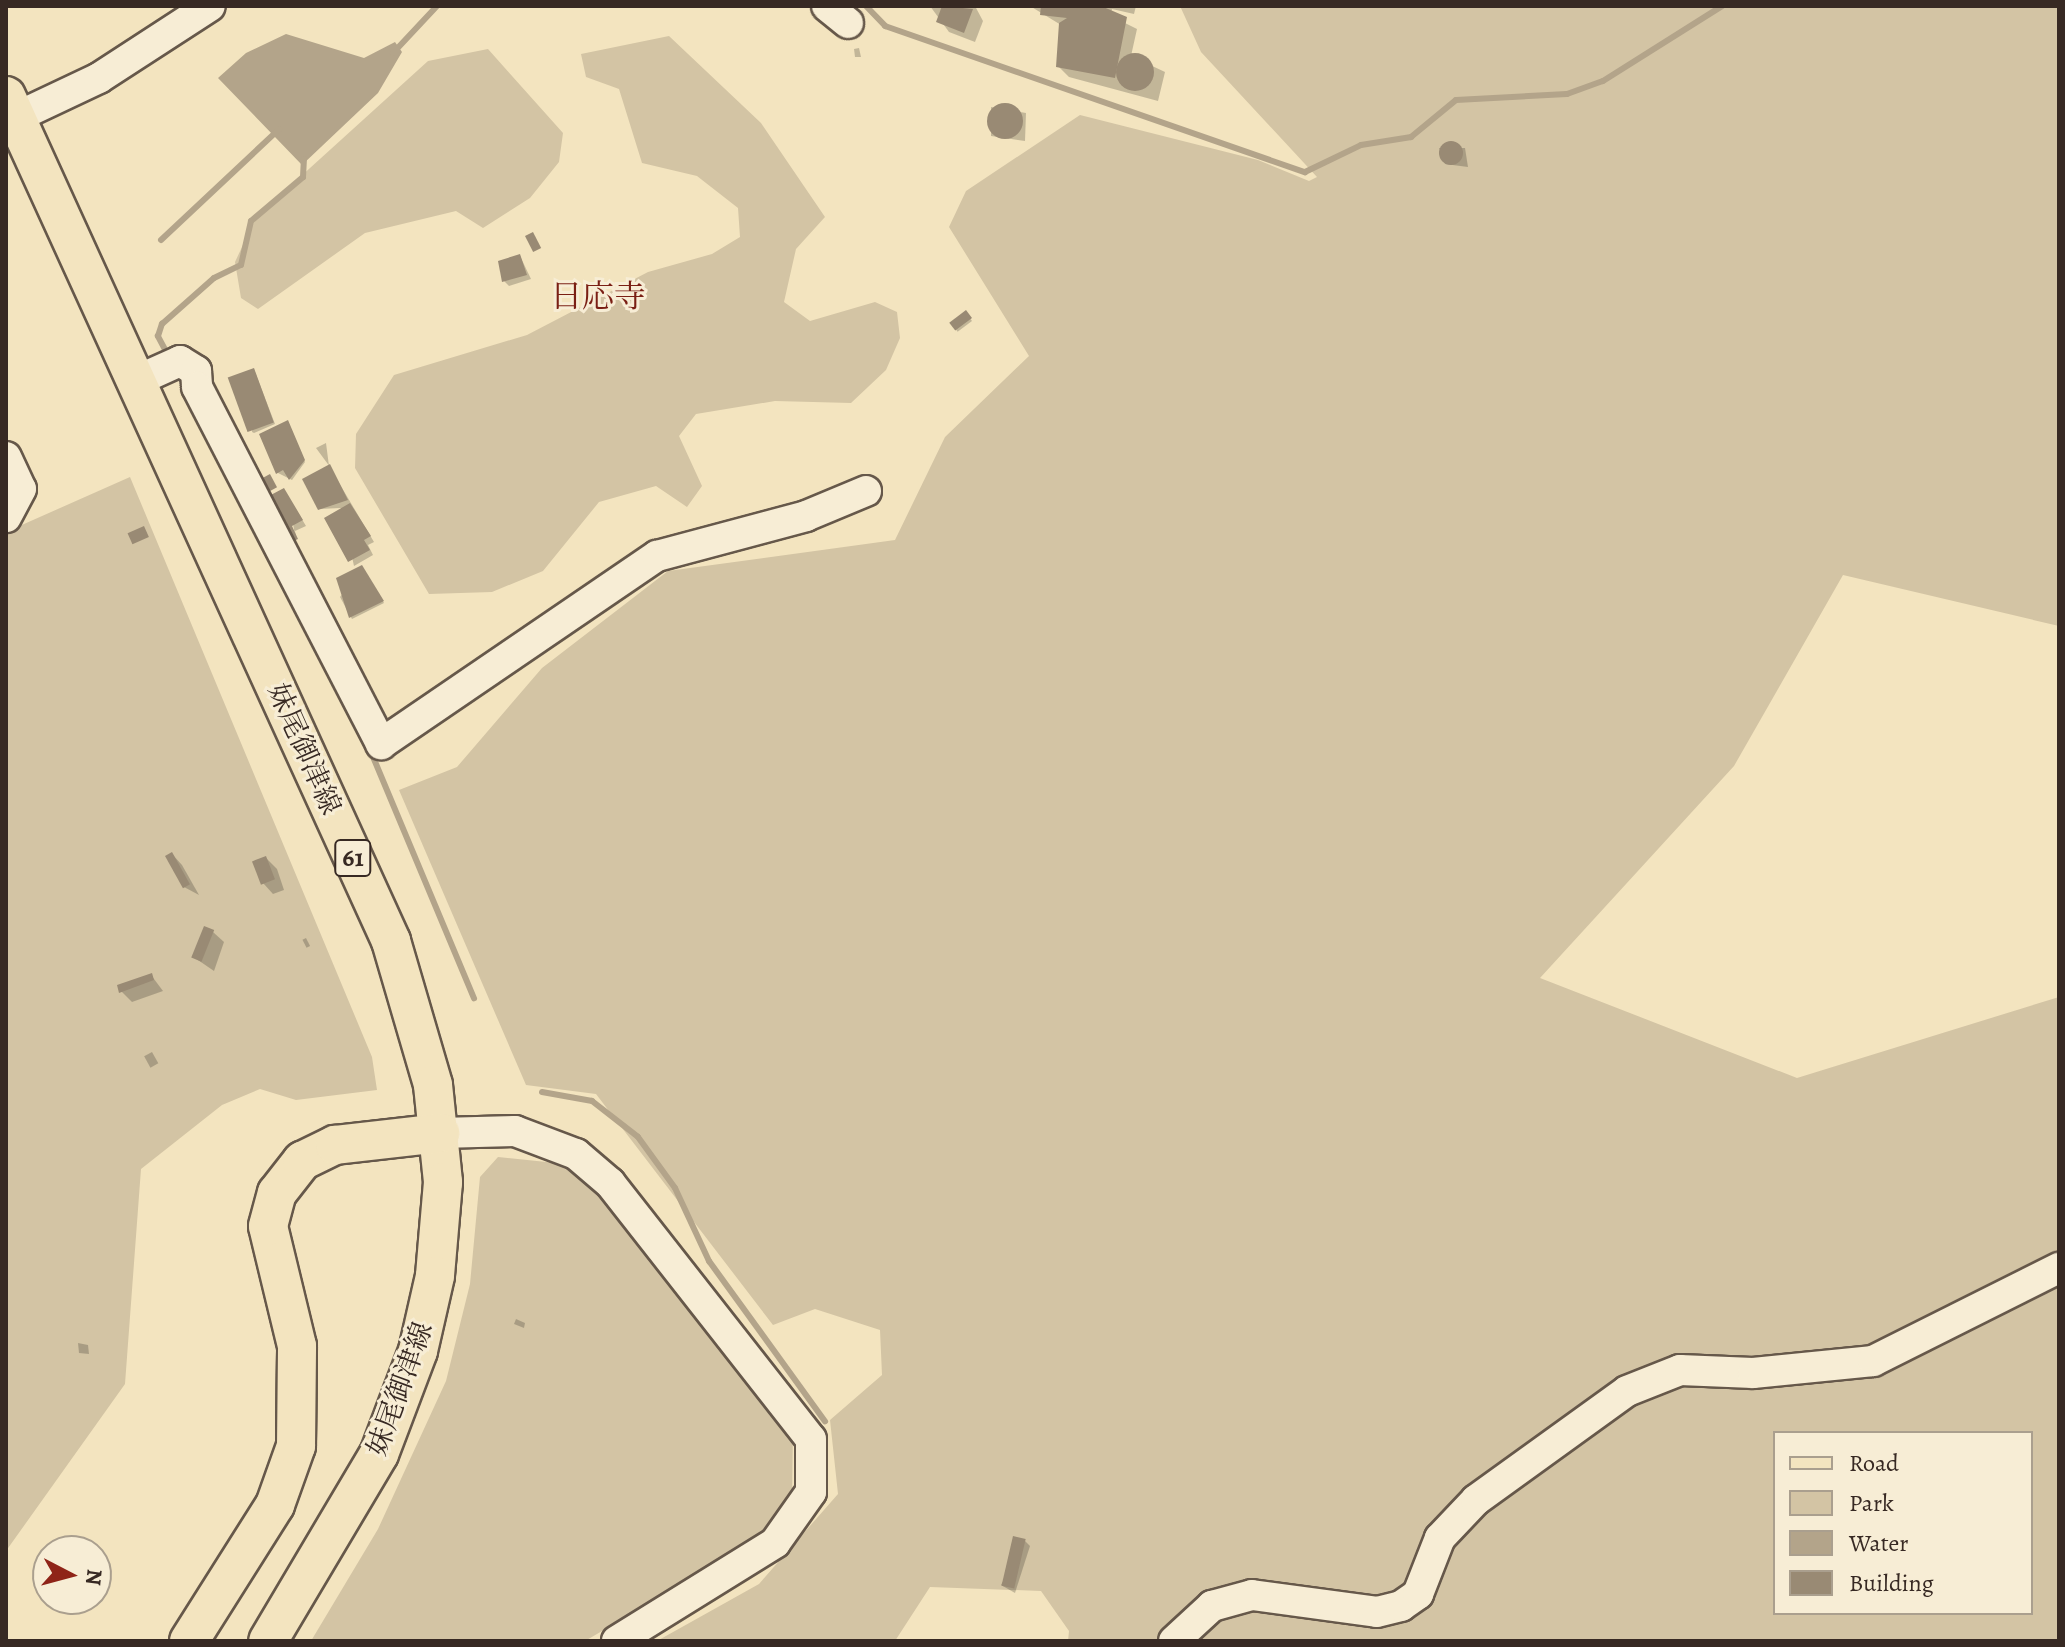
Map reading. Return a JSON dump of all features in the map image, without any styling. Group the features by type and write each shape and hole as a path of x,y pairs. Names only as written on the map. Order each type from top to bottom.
{"main road":[{"name":"妹尾御津線","path":"9,112 161,370 397,955 421,1030 440,1133 436,1264 406,1388 351,1505 268,1641"},
{"path":"189,1641 275,1505 296,1446 297,1346 268,1226 277,1193 302,1161 335,1145 440,1133"}],"street":[{"path":"9,112 99,78 210,6"},
{"path":"161,370 190,361 196,371 197,387 381,744 657,556 806,516 866,491"},
{"path":"6,457 21,489 6,517"},
{"path":"440,1133 515,1131 576,1154 610,1183 811,1439 811,1492 775,1543 617,1641"},
{"path":"1174,1641 1212,1606 1252,1595 1377,1612 1401,1606 1418,1594 1440,1538 1476,1500 1627,1391 1680,1370 1753,1373 1873,1361 2059,1268"}],"green space":[{"path":"1180,6 2059,6 2059,626 1843,575 1734,766 1540,978 1797,1078 2059,997 2059,1641 1068,1641 1069,1631 1041,1591 930,1587 895,1641 657,1641 759,1584 838,1494 830,1420 882,1375 880,1330 815,1309 773,1325 596,1094 526,1085 399,790 457,767 542,668 668,571 895,540 945,437 1029,356 949,227 966,191 1080,115 1258,160 1309,181 1317,177 1201,52"},
{"path":"669,36 761,123 825,217 796,249 784,302 810,321 875,302 897,312 900,338 886,370 851,403 775,401 696,414 679,436 702,486 687,507 656,486 599,502 543,571 492,592 429,594 355,468 356,434 394,375 527,335 648,272 712,254 740,237 738,208 697,176 642,163 619,89 586,77 581,54"},
{"path":"488,49 563,133 559,162 530,198 483,228 456,211 365,233 258,309 241,298 235,262 256,217 428,61"},
{"path":"130,477 372,1057 377,1090 296,1100 260,1089 222,1105 141,1169 125,1384 6,1551 6,532"},
{"path":"498,1157 556,1163 594,1182 793,1429 792,1502 771,1532 585,1641 311,1641 378,1529 446,1381 470,1284 480,1177"}],"water":[{"path":"286,34 364,58 395,42 402,52 378,93 302,165 218,78 246,53"}],"building":[{"path":"942,6 973,9 964,33 936,22"},
{"path":"1041,6 1101,6 1127,17 1115,78 1056,67 1059,23 1067,18 1040,15"},
{"path":"1135,53 1148,59 1154,72 1148,85 1135,91 1122,85 1116,72 1122,59"},
{"path":"1005,103 1018,108 1023,121 1018,134 1005,139 992,134 987,121 992,108"},
{"path":"1451,141 1460,144 1463,153 1460,162 1451,165 1442,162 1439,153 1442,144"},
{"path":"533,232 541,248 533,252 525,236"},
{"path":"520,254 527,275 502,282 498,261"},
{"path":"966,310 972,318 955,331 949,323"},
{"path":"254,368 274,423 248,432 228,378"},
{"path":"288,420 305,460 289,480 283,470 276,474 259,434"},
{"path":"330,464 348,500 318,510 302,479"},
{"path":"270,474 277,487 267,492 260,479"},
{"path":"284,488 303,520 292,526 298,539 291,542 267,497"},
{"path":"350,503 371,536 364,540 370,550 348,562 324,518"},
{"path":"144,526 149,537 132,544 128,533"},
{"path":"362,565 384,601 349,618 336,578"},
{"path":"172,852 190,884 183,888 165,856"},
{"path":"266,856 275,879 261,885 252,861"},
{"path":"204,926 214,930 201,962 191,958"},
{"path":"152,973 154,980 119,993 117,985"},
{"path":"1013,1536 1026,1539 1014,1589 1002,1586"}],"waterway":[{"path":"393,53 437,6"},
{"path":"866,6 885,26 1305,172 1361,145 1411,137 1456,100 1567,94 1603,81 1722,6"},
{"path":"161,240 279,129"},
{"path":"169,357 158,336 162,324 214,278 241,265 251,221 303,177 304,159"},
{"path":"371,752 474,998"},
{"path":"542,1092 592,1101 638,1137 675,1188 709,1261 825,1421"}],"district":[{"name":"日応寺","path":"598,296"}]}
